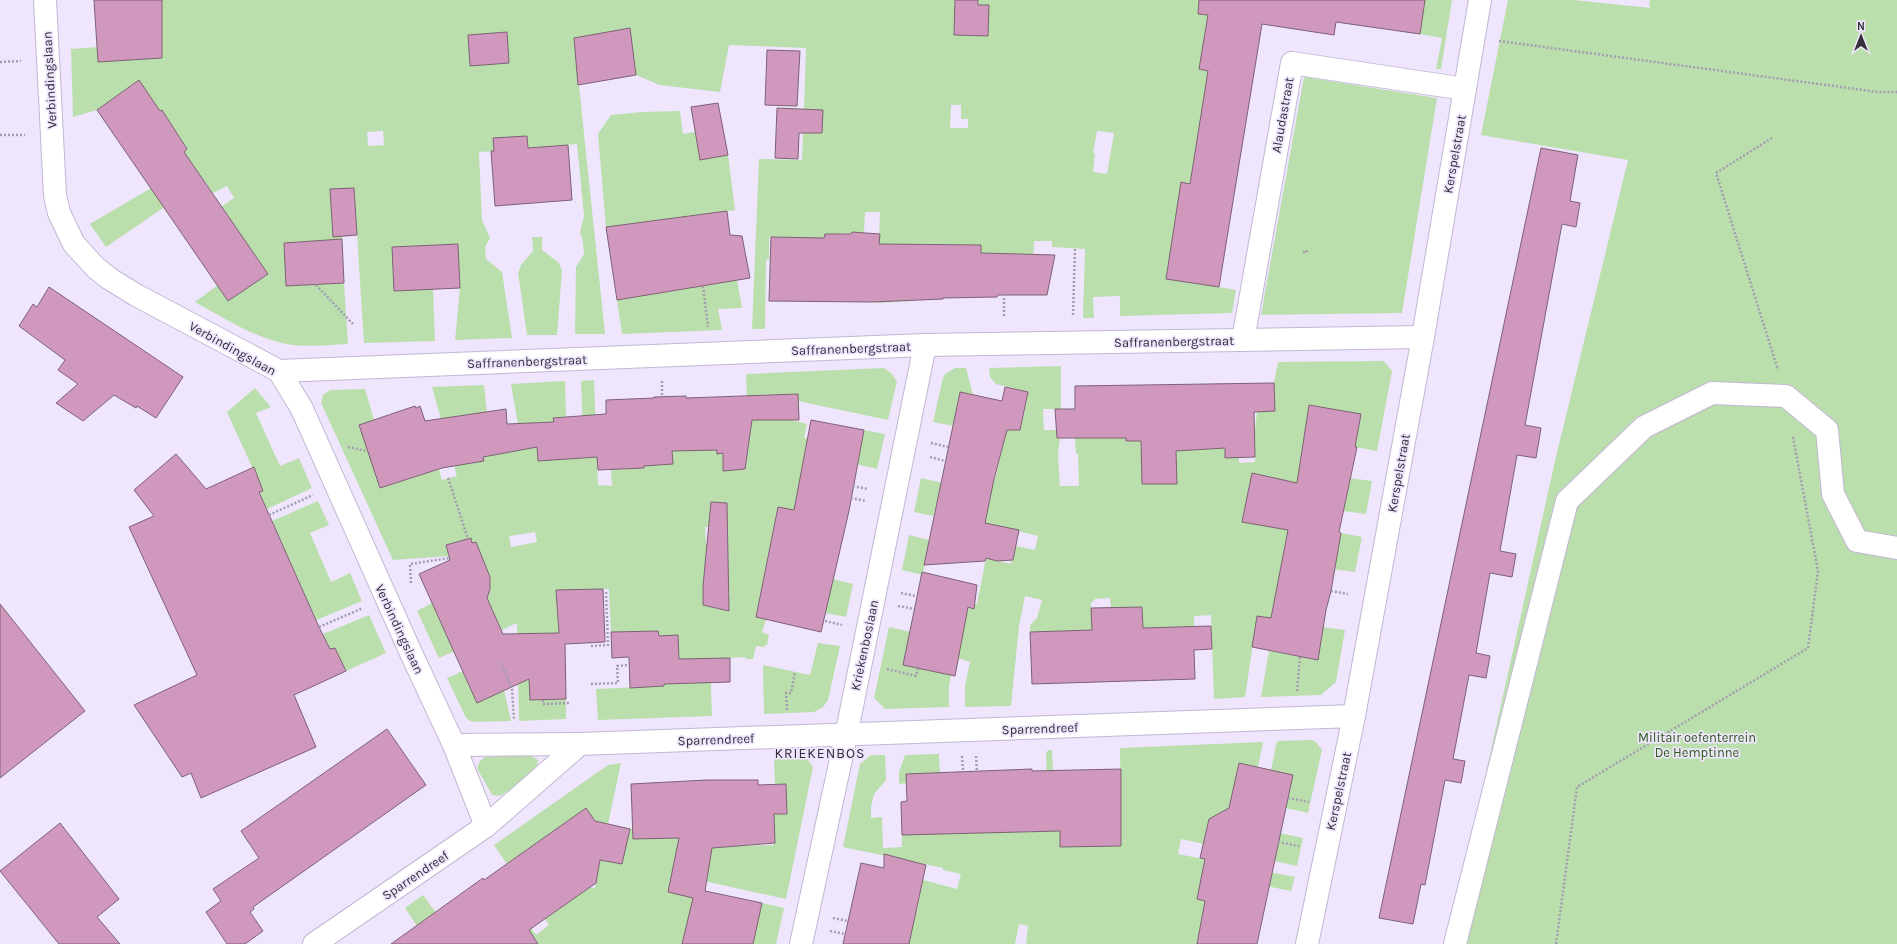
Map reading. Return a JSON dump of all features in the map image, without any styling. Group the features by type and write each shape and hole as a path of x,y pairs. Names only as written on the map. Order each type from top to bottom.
{"street":[{"name":"Verbindingslaan","path":"45,0 55,195 59,213 74,244 88,261 110,279 208,334 279,371 302,409 335,485 454,745 486,826"},
{"name":"Kerspelstraat","path":"1306,944 1354,716 1423,337 1480,0"},
{"name":"Alaudastraat","path":"1243,340 1292,63 1465,89"},
{"name":"Saffranenbergstraat","path":"279,371 925,345 1423,337"},
{"name":"Kriekenboslaan","path":"801,944 846,736 925,345"},
{"path":"1455,944 1566,501 1644,426 1712,393 1786,396 1827,430 1833,494 1857,541 1897,548"},
{"name":"Sparrendreef","path":"314,944 486,826 580,744 846,736 1354,716"},
{"path":"454,745 580,744"}],"path":[{"path":"1473,37 1878,92 1897,92"},
{"path":"1556,944 1577,787 1808,648 1818,571 1786,396 1716,173 1772,138"},
{"path":"1072,343 1075,248"},
{"path":"1303,252 1306,253 1307,249"},
{"path":"316,285 352,324"},
{"path":"703,286 711,354"},
{"path":"448,478 468,539"},
{"path":"269,515 335,485"},
{"path":"320,627 388,602 411,597 410,564 450,558"},
{"path":"591,646 608,645 606,592"},
{"path":"1298,719 1297,694 1300,658"},
{"path":"861,662 916,676 918,669"},
{"path":"501,663 512,689 515,744"},
{"path":"591,684 618,683 617,666 629,665"},
{"path":"787,737 786,693 791,693 795,672"},
{"path":"543,700 543,704 570,703"}],"green space":[{"path":"159,0 955,0 954,35 988,36 978,0 1217,0 1199,69 1208,71 1201,185 1182,182 1166,278 1236,290 1232,313 1120,316 1120,296 1093,297 1094,318 1083,318 1085,249 1052,247 1052,241 1034,241 1033,263 995,253 981,253 980,245 912,244 911,301 877,303 880,212 865,212 864,233 825,234 824,238 769,237 769,259 766,260 765,329 752,329 759,159 802,160 803,133 822,133 823,110 804,109 806,48 729,45 720,92 660,85 636,75 629,28 574,38 605,334 575,334 576,267 584,254 580,232 584,216 577,144 528,148 526,136 494,138 494,151 479,152 482,220 490,238 485,247 486,259 502,272 512,338 455,340 460,288 458,244 392,247 433,289 435,341 364,343 354,188 331,189 342,239 284,243 287,286 344,283 348,344 307,346 293,345 267,339 230,322 195,302 218,285 228,301 253,284 221,207 234,198 227,186 213,193 204,180 106,247 90,224 151,188 179,155 187,149 162,110 160,111 129,87 97,110 73,117 71,49 98,47 99,62 162,58 162,28","holes":["507,32 509,63 470,65 468,35","951,105 961,105 961,119 968,119 968,128 950,128","383,131 384,145 368,146 367,132","1097,131 1114,133 1107,174 1093,172 1095,153 1093,153"]},
{"path":"1425,0 1452,0 1441,69 1436,69 1442,38 1420,34"},
{"name":"Militair oefenterrein De Hemptinne","path":"1508,0 1573,0 1651,8 1649,6 1650,0 1897,0 1897,944 1448,944 1555,461 1628,160 1481,135"},
{"path":"1304,77 1437,98 1402,313 1261,315"},
{"path":"680,111 683,134 695,132 700,160 728,155 735,210 606,227 598,134 611,115 641,112"},
{"path":"532,237 542,237 542,250 559,263 562,271 557,335 527,335 518,273 521,265 533,251"},
{"path":"737,280 742,308 718,309 722,330 622,334 617,300 638,297 638,291 667,292"},
{"path":"1384,361 1392,371 1377,451 1355,447 1303,484 1296,483 1273,618 1257,616 1245,697 1214,699 1211,615 1194,616 1194,627 1143,628 1111,608 1110,598 1095,599 1091,603 1092,630 1030,632 1030,625 1037,618 1042,600 1025,596 1019,626 1011,706 965,707 965,686 970,662 954,657 964,628 968,607 974,609 974,604 977,604 986,558 1011,564 1016,546 1035,550 1038,536 985,523 991,493 988,478 995,479 1002,451 998,450 1003,420 1022,423 1028,392 996,384 990,377 989,368 1061,366 1061,409 1043,409 1044,430 1061,430 1058,454 1060,486 1079,486 1078,454 1076,454 1075,438 1126,435 1126,441 1142,441 1142,483 1176,484 1176,449 1203,436 1204,449 1225,448 1239,457 1239,463 1255,462 1255,430 1257,412 1274,410 1274,383 1278,362"},
{"path":"884,368 891,373 897,381 888,420 798,401 798,394 755,395 756,420 792,420 807,424 804,438 817,440 797,511 778,507 766,567 781,570 762,632 769,635 767,645 765,645 765,647 756,646 753,659 746,659 745,657 710,659 712,716 598,720 596,689 664,686 664,684 681,683 678,635 659,636 658,631 611,632 609,589 574,589 574,594 562,633 530,634 530,700 566,699 566,719 519,721 517,623 439,658 417,611 432,603 440,621 487,600 486,597 490,589 490,577 456,573 449,556 393,560 321,403 323,395 330,390 365,389 374,420 359,425 380,488 439,469 442,480 457,476 432,387 484,385 487,412 457,416 465,464 484,461 483,457 512,452 508,427 518,425 511,384 565,381 566,417 553,418 554,422 536,423 538,461 571,459 584,455 581,381 594,380 598,485 612,486 611,470 644,468 644,466 672,464 672,451 717,447 717,454 723,453 723,471 745,469 749,441 746,374","holes":["705,527 727,527 728,544 706,544","535,532 537,542 511,547 509,536","704,570 722,590 730,592 725,610 703,605"]},
{"path":"955,368 966,368 973,395 961,392 954,426 933,422 943,378 945,374"},
{"path":"255,388 271,407 256,413 280,466 299,458 312,488 267,509 259,492 263,491 227,412"},
{"path":"864,430 885,434 877,469 856,464"},
{"path":"921,478 943,483 933,516 914,512"},
{"path":"1349,478 1372,481 1366,514 1343,511"},
{"path":"318,501 329,525 310,533 331,582 350,573 362,601 316,620 272,521"},
{"path":"1341,533 1362,537 1355,572 1333,569"},
{"path":"909,535 929,540 923,575 902,570"},
{"path":"832,579 853,584 846,617 825,613"},
{"path":"369,615 386,653 346,671 335,648 330,649 323,634"},
{"path":"889,627 911,632 903,665 951,675 949,686 949,707 885,709 874,698"},
{"path":"1322,627 1345,630 1336,682 1321,695 1261,697 1269,651 1318,660"},
{"path":"818,643 840,646 828,700 823,707 814,712 764,714 763,665 810,675"},
{"path":"463,671 504,690 511,721 475,722 466,718 447,678"},
{"path":"1312,740 1316,742 1322,750 1308,813 1286,808 1271,770 1277,741"},
{"path":"1263,742 1258,767 1243,798 1217,820 1209,819 1203,844 1181,839 1178,854 1295,877 1291,891 1203,873 1197,899 1205,901 1197,944 1026,944 1028,926 1019,924 1015,944 909,944 910,910 917,911 923,880 957,889 961,874 943,870 943,868 843,847 860,764 871,755 885,755 886,780 874,794 871,807 871,818 882,817 883,848 902,847 902,823 1016,832 1049,831 1046,754 1048,750 1052,750 1054,799 1060,820 1060,847 1121,846 1120,748"},
{"path":"939,754 940,774 906,774 906,783 899,784 899,772 905,755"},
{"path":"530,755 538,760 537,766 529,777 500,796 492,795 477,768 480,761 485,757"},
{"path":"806,757 813,767 786,899 672,874 669,892 703,900 688,941 683,939 682,944 538,944 529,930 531,928 536,935 549,925 545,919 589,887 595,888 600,860 622,864 624,855 619,854 625,827 633,829 633,836 668,835 742,846 774,845 774,814 779,814 786,784 775,784 774,758"},
{"path":"621,763 608,824 595,821 586,808 507,864 494,845 608,765"},
{"path":"1280,833 1303,838 1297,866 1270,860"},
{"path":"423,895 459,944 429,944 405,908"},
{"path":"762,903 784,908 776,944 753,944"}],"building":[{"path":"94,0 162,0 162,58 98,62"},
{"path":"955,0 978,0 978,5 989,5 988,36 954,35"},
{"path":"1199,0 1425,0 1420,34 1336,22 1334,35 1262,24 1219,287 1166,279 1181,182 1190,184 1208,71 1199,69 1208,15 1198,14"},
{"path":"630,28 636,75 578,85 574,38"},
{"path":"507,32 509,63 470,66 468,35"},
{"path":"767,50 800,51 797,106 765,105"},
{"path":"139,80 160,111 162,110 187,149 184,152 268,274 228,301 97,110"},
{"path":"718,103 728,155 700,160 691,107"},
{"path":"777,108 823,110 822,133 799,133 798,159 775,158"},
{"path":"527,136 528,148 568,145 572,200 495,206 491,151 494,151 493,138"},
{"path":"1541,148 1578,155 1570,201 1580,203 1576,227 1562,224 1525,425 1541,428 1536,458 1517,455 1500,551 1516,554 1512,577 1490,573 1476,653 1490,656 1486,678 1469,675 1453,759 1465,761 1461,783 1445,780 1425,885 1421,884 1413,924 1379,918"},
{"path":"354,188 357,235 333,237 330,189"},
{"path":"727,211 730,235 742,236 750,278 617,300 606,227"},
{"path":"852,232 880,234 879,244 981,245 981,253 1055,255 1047,295 998,295 997,297 872,302 769,301 771,237 824,238 825,234 851,234"},
{"path":"342,239 344,283 286,286 284,243"},
{"path":"458,244 460,288 394,291 392,247"},
{"path":"49,287 183,377 156,418 137,406 136,408 114,395 83,421 56,403 78,384 58,370 65,360 19,326 33,304 37,307"},
{"path":"1274,383 1275,411 1254,412 1255,457 1225,458 1225,448 1176,451 1177,484 1142,484 1141,441 1126,441 1126,438 1057,438 1055,409 1075,409 1075,386"},
{"path":"1005,387 1028,392 1020,430 1007,430 994,479 985,523 1019,530 1013,560 997,561 986,558 985,561 924,565 960,392 1002,401"},
{"path":"798,394 799,420 752,420 745,469 723,471 723,453 717,454 717,450 672,451 673,464 644,466 644,468 598,470 597,457 538,461 537,447 483,457 484,461 442,468 380,488 359,425 415,406 416,408 420,406 425,421 506,409 507,424 554,422 553,418 606,414 606,400 686,396 686,398"},
{"path":"1309,405 1361,414 1355,447 1357,447 1339,532 1341,533 1318,660 1252,647 1257,616 1271,618 1288,530 1242,522 1252,473 1297,483"},
{"path":"811,420 864,430 849,511 821,632 756,617 778,507 794,510"},
{"path":"176,454 206,489 254,467 263,491 259,492 319,627 330,649 335,648 346,671 294,695 316,747 201,798 191,773 182,777 134,705 197,675 129,527 154,516 134,490"},
{"path":"711,502 727,503 729,611 703,605 703,586"},
{"path":"471,538 472,543 476,542 490,577 490,589 487,598 503,634 559,633 556,590 603,589 605,642 565,644 566,699 530,700 529,679 477,703 419,574 450,560 446,545"},
{"path":"922,572 977,585 974,609 968,607 955,676 903,665"},
{"path":"0,604 85,711 0,778"},
{"path":"1142,607 1143,628 1211,626 1212,649 1194,650 1195,679 1032,684 1030,632 1092,630 1091,608"},
{"path":"658,631 659,636 678,635 679,659 730,658 730,682 664,684 664,686 630,688 629,657 612,658 611,632"},
{"path":"387,729 426,785 253,907 254,909 250,912 263,931 245,944 227,944 206,912 221,901 213,889 259,858 241,831"},
{"path":"1239,763 1293,775 1257,944 1197,944 1205,901 1197,899 1205,859 1200,858 1209,819 1229,808"},
{"path":"1032,769 1032,771 1121,769 1121,846 1060,847 1060,831 902,835 901,802 907,801 906,774"},
{"path":"707,780 758,780 758,785 786,784 787,814 774,814 775,843 712,848 705,891 762,903 753,944 682,944 693,898 668,892 679,838 633,839 631,784"},
{"path":"586,808 595,821 630,829 622,864 600,860 596,883 529,930 538,944 391,944 483,878 484,880"},
{"path":"60,823 119,899 97,917 120,944 59,944 0,871"},
{"path":"884,854 926,865 909,944 843,944 861,863 884,868"}],"district":[{"name":"KRIEKENBOS","path":"820,753"}]}
